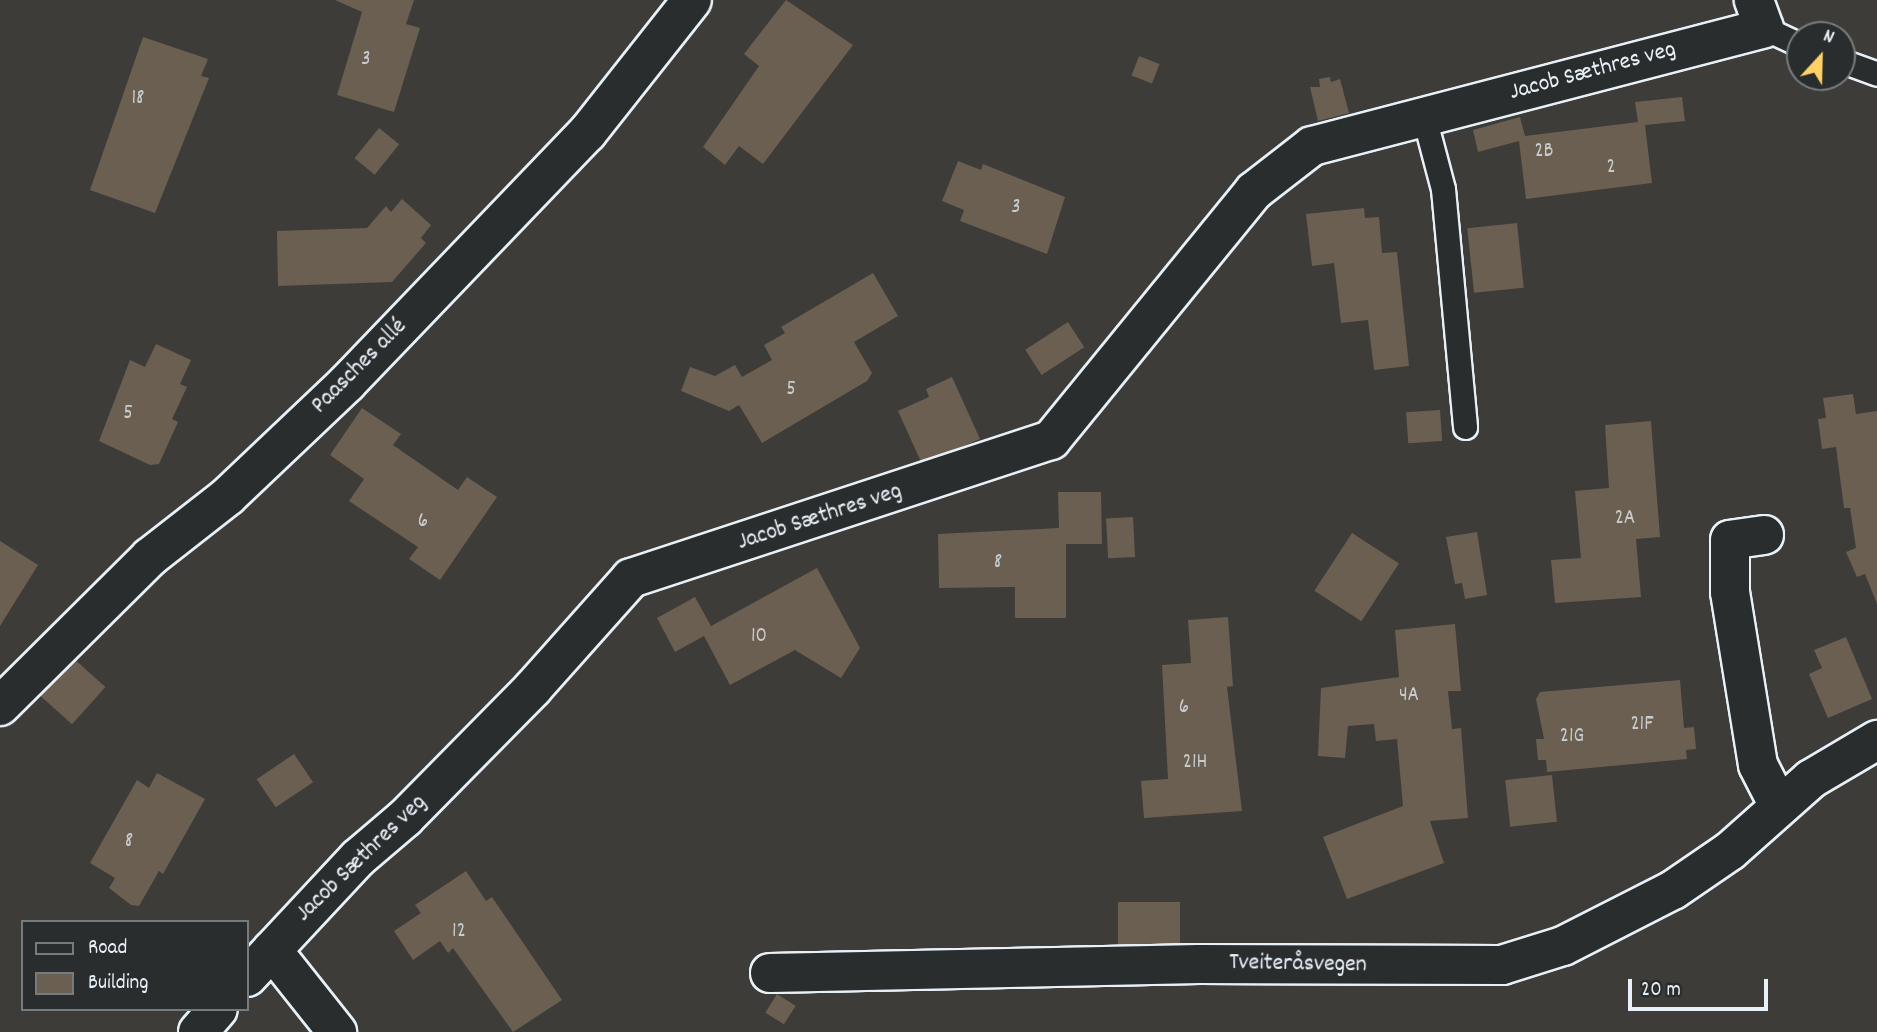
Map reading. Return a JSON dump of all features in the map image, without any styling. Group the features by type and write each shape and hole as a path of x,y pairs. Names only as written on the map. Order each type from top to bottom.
{"street":[{"name":"Paasches allé","path":"0,706 150,557 228,496 347,383 587,133 692,0"},
{"name":"Jacob Sæthres veg","path":"248,976 358,858 405,818 533,688 631,578 1051,440 1254,191 1312,146 1423,117 1759,14"},
{"path":"1747,537 1730,592 1758,765 1778,804"},
{"name":"Tveiteråsvegen","path":"770,973 1199,964 1502,965 1563,946 1673,890 1730,851 1778,804 1877,740"},
{"path":"272,950 337,1032"},
{"path":"198,1032 216,1011"}],"lane":[{"path":"1759,14 1786,34"},
{"path":"1856,66 1877,74"},
{"path":"1423,117 1443,189 1465,427"}],"building":[{"path":"335,0 414,0 406,24 420,28 394,112 337,95 362,12"},
{"path":"786,0 853,45 763,164 739,146 725,165 703,147 759,66 744,54"},
{"path":"143,37 208,59 201,76 209,78 155,213 90,190"},
{"path":"1139,56 1160,64 1152,83 1131,76"},
{"path":"1330,77 1331,82 1340,79 1349,113 1318,121 1310,87 1320,87 1319,79"},
{"path":"1682,97 1685,121 1645,125 1652,183 1526,199 1519,141 1478,152 1473,130 1520,117 1525,136 1638,122 1635,102"},
{"path":"379,128 399,144 375,175 354,158"},
{"path":"958,161 981,170 983,164 1065,197 1047,254 960,221 964,210 942,201"},
{"path":"402,199 431,225 421,238 426,243 392,282 278,286 277,231 367,228 386,206 391,212"},
{"path":"1364,208 1365,218 1379,217 1382,253 1397,252 1409,366 1374,370 1368,320 1341,323 1334,263 1312,266 1306,214"},
{"path":"1517,223 1524,288 1474,293 1467,228"},
{"path":"873,273 898,316 854,342 872,373 867,381 762,443 739,405 729,411 681,391 690,367 715,376 735,365 742,377 772,360 764,345 785,333 781,327"},
{"path":"1068,322 1084,347 1042,375 1025,350"},
{"path":"156,344 191,360 180,384 187,387 172,419 178,422 159,464 150,465 99,441 130,360 145,367"},
{"path":"952,377 980,439 922,464 898,411 929,397 926,389"},
{"path":"1853,394 1856,414 1877,411 1877,604 1865,574 1857,577 1846,552 1856,548 1850,508 1844,508 1836,447 1822,449 1818,419 1826,418 1823,398"},
{"path":"362,408 401,434 393,445 458,490 467,477 497,497 440,580 409,559 418,547 349,501 364,479 330,455"},
{"path":"1440,410 1442,441 1408,443 1406,412"},
{"path":"1651,421 1660,537 1636,539 1641,597 1555,603 1551,560 1581,558 1575,491 1609,488 1605,425"},
{"path":"1058,492 1101,492 1102,544 1066,544 1066,618 1015,618 1015,587 939,588 938,534 1059,528"},
{"path":"1133,517 1135,557 1108,558 1106,518"},
{"path":"1477,532 1487,595 1465,599 1462,583 1455,584 1446,537"},
{"path":"1352,533 1399,563 1361,621 1314,591"},
{"path":"0,541 38,565 0,626"},
{"path":"817,568 860,648 841,678 795,650 730,685 704,636 675,652 657,618 695,597 711,626"},
{"path":"1228,617 1233,686 1227,687 1242,811 1144,818 1141,781 1168,779 1162,665 1191,663 1188,620"},
{"path":"1455,624 1461,691 1448,691 1452,729 1461,728 1468,818 1430,821 1444,863 1347,899 1323,837 1403,806 1397,739 1376,741 1374,724 1348,726 1345,758 1318,756 1321,688 1399,677 1395,630"},
{"path":"1846,637 1872,699 1828,718 1809,674 1822,668 1814,650"},
{"path":"72,657 105,687 72,724 39,694"},
{"path":"1680,680 1684,728 1694,727 1696,749 1686,750 1687,759 1547,772 1546,760 1538,760 1536,739 1544,739 1536,699 1540,692"},
{"path":"294,754 313,782 276,807 257,779"},
{"path":"157,773 205,799 163,874 159,871 139,906 131,905 109,888 115,878 90,863 137,780 149,788"},
{"path":"1552,775 1557,822 1510,827 1505,780"},
{"path":"466,871 486,901 492,897 562,1000 513,1032 453,948 448,953 440,941 413,960 394,931 421,913 415,905"},
{"path":"1118,902 1180,902 1180,950 1118,950"},
{"path":"777,994 796,1006 784,1024 765,1013"}]}
